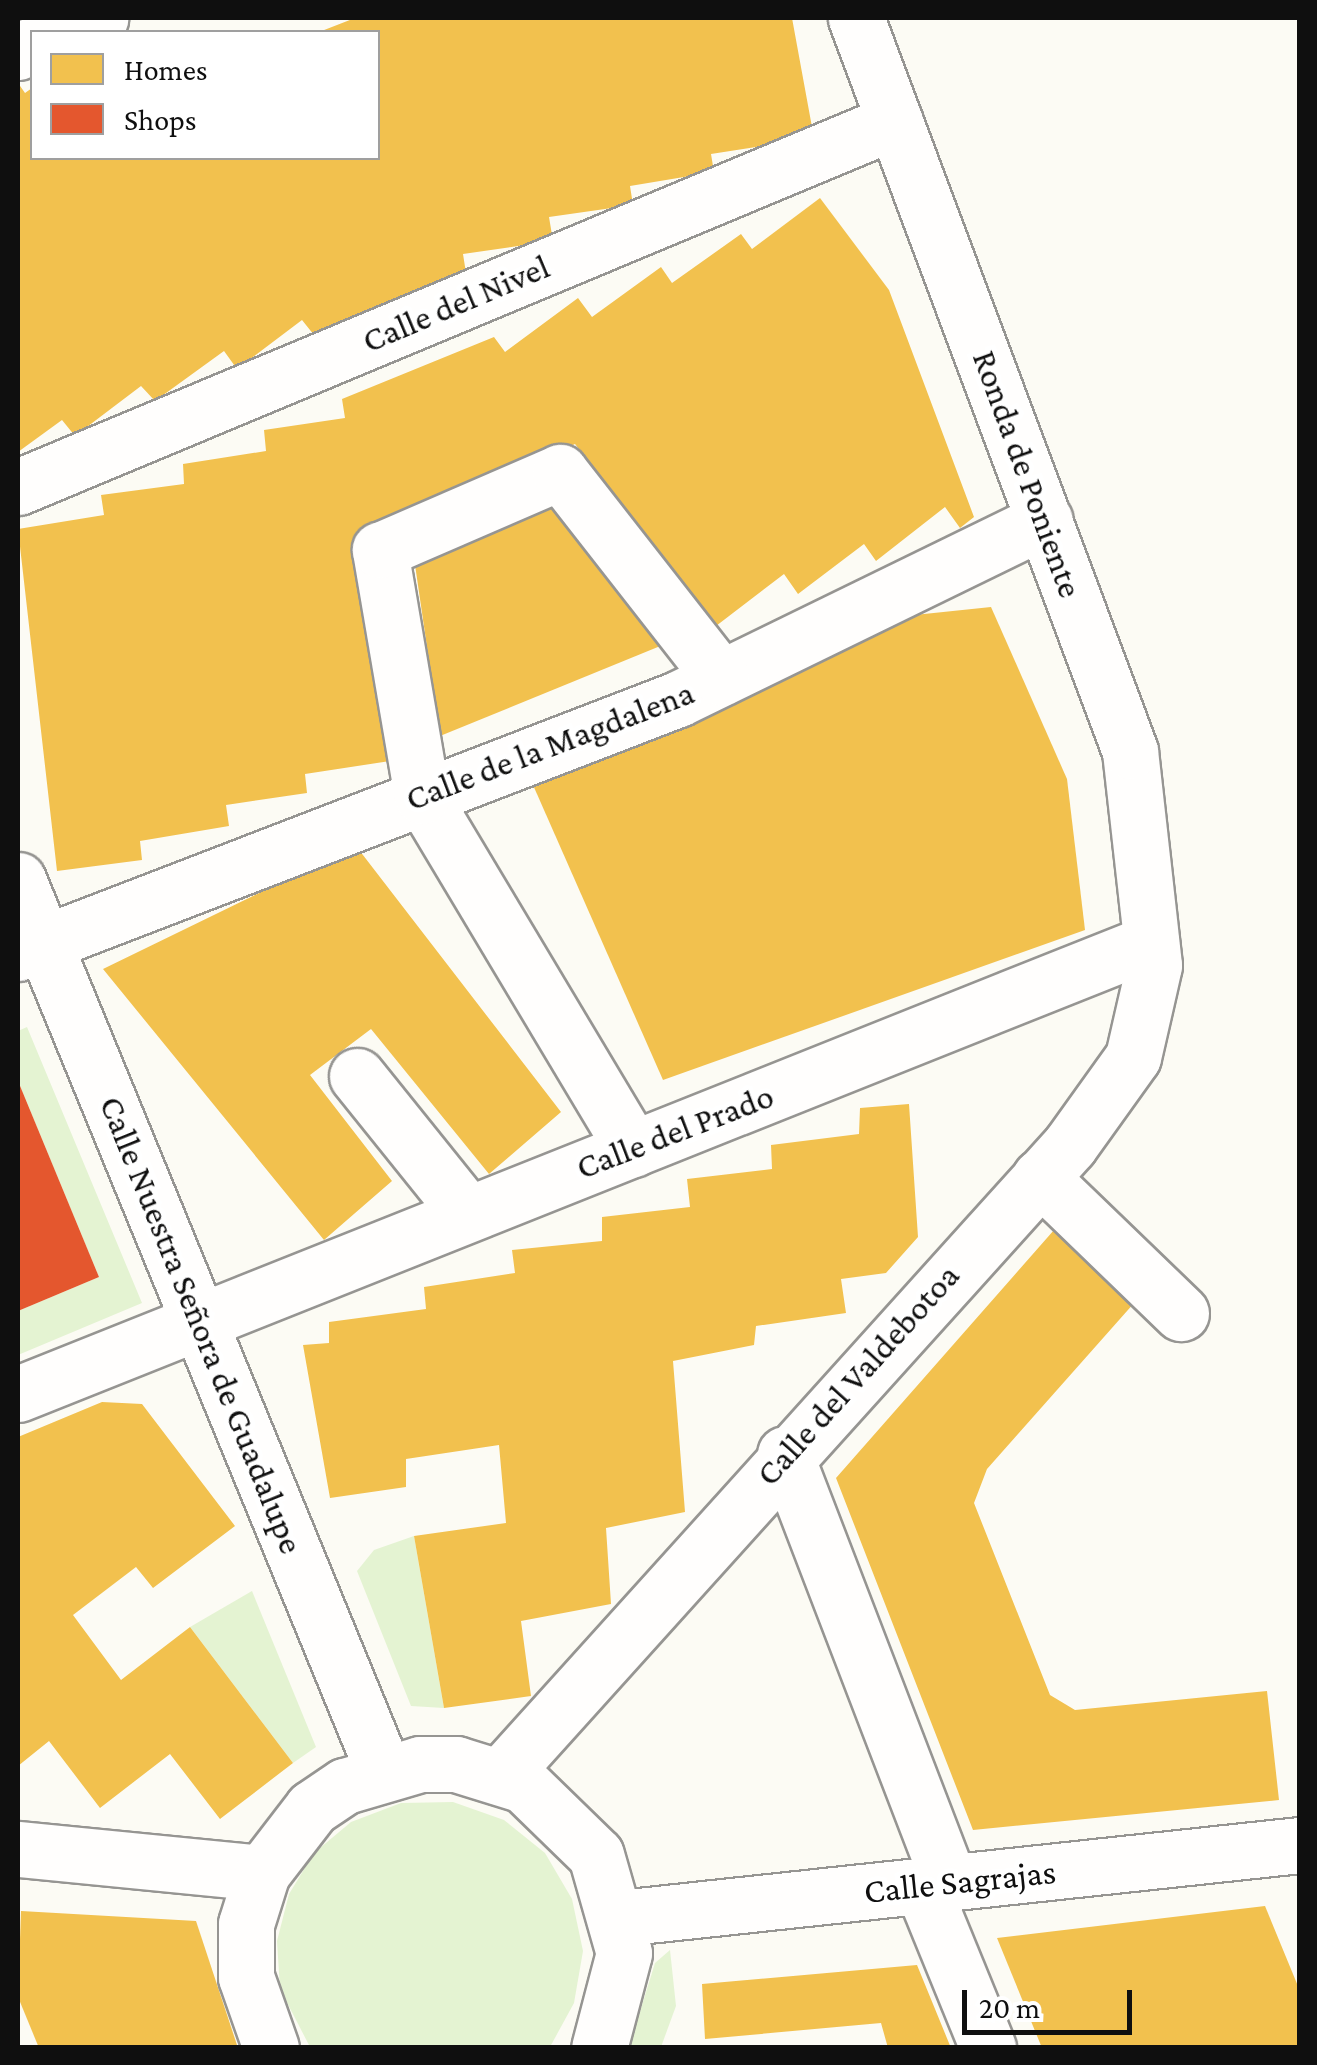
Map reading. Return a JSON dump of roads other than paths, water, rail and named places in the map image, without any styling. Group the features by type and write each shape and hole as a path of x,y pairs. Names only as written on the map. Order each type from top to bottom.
{"street":[{"path":"69,30 100,18"},
{"name":"Ronda de Poniente","path":"856,18 1130,751 1151,942"},
{"name":"Calle del Nivel","path":"18,487 895,121"},
{"path":"633,1149 422,796 380,550 560,472 721,678"},
{"name":"Calle de la Magdalena","path":"30,947 721,678 1044,520"},
{"name":"Calle Nuestra Señora de Guadalupe","path":"18,880 30,947 198,1319 384,1770"},
{"name":"Calle del Prado","path":"18,1394 1151,942"},
{"name":"Calle del Valdebotoa","path":"500,1777 785,1454 1040,1177 1133,1056 1151,942"},
{"path":"357,1076 467,1214"},
{"path":"1040,1177 1181,1312"},
{"path":"785,1454 936,1885 988,2048"},
{"path":"271,2048 246,1977 246,1924 262,1873 312,1808 384,1770 456,1764 500,1777 576,1828 620,1918 621,1988 599,2048"},
{"path":"18,1849 262,1873"},
{"name":"Calle Sagrajas","path":"620,1918 936,1885 1294,1859"}]}
